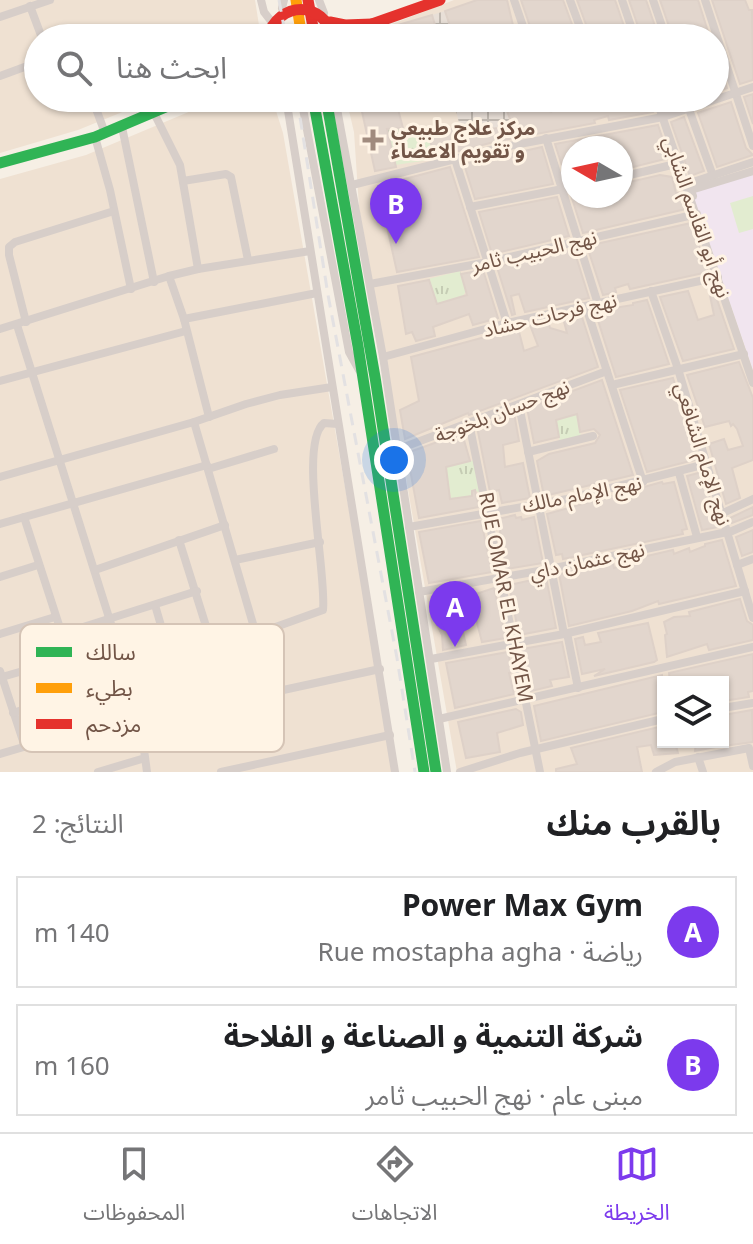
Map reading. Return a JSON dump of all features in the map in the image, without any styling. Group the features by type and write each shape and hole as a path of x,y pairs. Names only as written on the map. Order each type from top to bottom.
{"main road":[{"path":"296,0 300,24"},
{"path":"308,0 312,24"},
{"path":"372,24 440,0"},
{"path":"270,24 283,4 304,3 342,24"},
{"path":"327,18 329,24"},
{"path":"316,112 364,345 362,373 424,772"},
{"path":"328,112 436,772"},
{"path":"0,163 100,135 154,113"}],"street":[{"path":"0,17 50,0"},
{"path":"261,0 264,12 271,21"},
{"path":"319,0 327,18"},
{"path":"514,0 522,24"},
{"path":"570,0 579,24"},
{"path":"622,0 630,24"},
{"path":"653,0 661,24"},
{"path":"705,0 713,24"},
{"path":"30,6 37,24"},
{"path":"0,76 24,67"},
{"path":"729,73 753,146"},
{"path":"729,96 753,87"},
{"path":"95,112 131,289"},
{"path":"288,112 395,772"},
{"path":"304,112 349,352 362,373"},
{"path":"338,112 383,357 447,772"},
{"name":"نهج أبو القاسم الشابي","path":"661,112 753,383"},
{"path":"352,185 546,138 679,112"},
{"path":"690,112 713,176"},
{"path":"154,113 177,157 198,269"},
{"path":"122,127 154,282"},
{"path":"546,138 561,186"},
{"path":"455,159 507,323"},
{"path":"687,184 753,162"},
{"path":"633,174 680,163"},
{"path":"753,171 691,190 753,370"},
{"path":"183,181 226,174 231,177 248,260"},
{"path":"470,207 561,189"},
{"path":"568,208 598,304"},
{"path":"112,624 31,373 9,255 10,245 114,211"},
{"name":"نهج الحبيب ثامر","path":"370,284 488,262 697,214"},
{"path":"0,329 169,276 310,251"},
{"path":"169,276 184,319 209,417"},
{"name":"نهج فرحات حشاد","path":"383,357 507,323 718,277"},
{"name":"نهج الإمام الشافعي","path":"651,291 678,369 726,532 748,592 753,616"},
{"path":"184,319 317,293"},
{"path":"586,307 643,482"},
{"path":"0,381 186,331"},
{"path":"612,385 744,354"},
{"name":"نهج حسان بلخوجة","path":"396,450 607,371"},
{"path":"0,477 280,395 332,387"},
{"path":"519,405 550,569 578,688"},
{"path":"194,422 253,624"},
{"name":"RUE OMAR EL KHAYEM","path":"469,423 540,772"},
{"path":"284,624 323,610 314,449 321,425 338,424"},
{"path":"528,452 593,436"},
{"path":"0,524 274,449"},
{"name":"نهج الإمام مالك","path":"409,527 537,505 643,482 706,464"},
{"path":"679,473 697,537"},
{"path":"721,514 753,499"},
{"path":"24,517 57,624"},
{"name":"نهج عثمان داي","path":"419,592 550,569 726,532 753,522"},
{"path":"95,570 225,525"},
{"path":"179,540 207,624"},
{"path":"235,560 320,542"},
{"path":"737,565 753,559"},
{"path":"0,577 38,565"},
{"path":"92,624 197,591"},
{"path":"431,659 566,634 748,592"},
{"path":"155,605 161,624"},
{"path":"32,624 55,617"},
{"path":"0,634 20,628"},
{"path":"439,719 753,647"},
{"path":"284,690 380,669"},
{"path":"1,674 20,733"},
{"path":"729,707 753,703"},
{"path":"13,713 20,711"},
{"path":"460,772 535,749 657,720"},
{"path":"221,772 260,767 390,735"},
{"path":"0,754 20,748"},
{"path":"656,772 667,764 751,748 753,766"},
{"path":"144,752 147,772"},
{"path":"698,757 703,772"},
{"path":"98,772 145,758"}],"shaded area":[{"path":"0,0 255,0 259,24 24,24 24,112 122,112 78,130 0,153"},
{"path":"454,0 753,0 753,171 691,191 753,370 753,772 457,772 359,207 354,132 349,112 729,112 729,24 392,24"},
{"path":"445,11 449,24 435,24 432,15"},
{"path":"189,112 276,112 283,133 395,772 0,772 0,179 86,155"},
{"path":"456,112 506,112 511,126 461,131"},
{"path":"753,171 753,370 691,190"}],"green space":[{"path":"387,129 427,131 436,159 395,165"},
{"path":"753,196 753,229 739,233 730,203"},
{"path":"460,271 466,291 463,296 437,304 428,279"},
{"path":"577,414 581,437 560,442 556,421"},
{"path":"475,460 481,494 475,490 472,497 451,499 446,467"}],"building":[{"path":"477,0 507,0 513,24 449,24 445,11"},
{"path":"521,0 563,0 572,24 529,24"},
{"path":"577,0 615,0 623,24 586,24"},
{"path":"629,0 646,0 654,24 637,24"},
{"path":"660,0 698,0 706,24 668,24"},
{"path":"712,0 745,0 749,10 752,10 753,80 740,84 729,51 729,24 720,24"},
{"path":"432,15 435,24 401,24"},
{"path":"753,94 753,124 744,97"},
{"path":"729,103 746,148 753,155 717,167 698,113 729,112"},
{"path":"362,112 399,112 403,128 387,129 396,167 375,171"},
{"path":"507,112 653,112 609,120 608,116 594,120 595,123 498,141 435,157 427,131 437,129 439,133 461,128 461,131 513,127"},
{"path":"684,117 704,171 690,176 671,122"},
{"path":"658,125 669,158 633,167 633,136 598,136"},
{"path":"561,143 561,162 555,144"},
{"path":"542,147 553,184 475,199 464,164"},
{"path":"450,167 479,257 397,272 378,186"},
{"path":"660,175 672,177 676,193 681,193 686,209 583,233 575,208 633,208 633,181"},
{"path":"557,197 569,236 492,254 479,212"},
{"path":"691,223 708,272 630,289 628,284 615,288 616,292 603,295 587,246"},
{"path":"574,250 589,298 525,312 519,294 511,296 515,314 512,315 497,267"},
{"path":"483,270 498,318 473,325 469,314 433,327 435,336 416,341 412,332 406,334 398,286 429,280 437,304 467,295 461,274"},
{"path":"712,285 734,349 683,361 660,297 688,291 698,320 714,315 708,286"},
{"path":"647,300 669,364 616,377 595,311"},
{"path":"581,314 598,367 405,439 400,410 419,401 411,357 518,328 524,351 538,346 530,325 548,321 550,328 567,333 563,318"},
{"path":"739,362 753,398 753,460 732,468 740,498 726,504 709,444 724,439 728,450 743,446 737,429 729,421 705,427 687,375"},
{"path":"673,378 698,459 647,472 620,390"},
{"path":"602,380 633,475 544,496 537,461 549,454 595,443 600,435 594,429 580,432 577,414 556,420 559,437 534,443 527,408"},
{"path":"514,413 519,441 503,445 505,467 523,463 530,498 502,503 499,490 490,492 477,427"},
{"path":"462,433 470,461 446,467 450,499 472,496 475,490 479,507 419,518 407,453"},
{"path":"702,472 718,527 702,530 687,476"},
{"path":"662,482 674,482 687,529 682,530 683,534 563,559 562,554 556,555 547,514"},
{"path":"753,507 753,515 732,523 730,518"},
{"path":"515,515 522,520 534,517 543,563 506,569 498,519"},
{"path":"481,521 492,572 429,583 419,532"},
{"path":"753,530 753,552 742,556 736,537"},
{"path":"722,540 736,586 659,604 658,601 632,611 569,626 559,574 613,563 614,568 638,561 638,558 673,550 674,554 689,548 690,552"},
{"path":"546,577 556,628 519,635 509,585"},
{"path":"494,588 506,638 482,642 475,615 460,619 466,645 443,650 432,597 468,590 470,596"},
{"path":"740,599 747,621 753,625 753,640 709,650 707,644 667,657 664,622"},
{"path":"648,623 657,660 594,676 605,669 582,674 575,639 583,637 585,645 601,642 598,633"},
{"path":"562,642 569,677 550,680 552,686 531,691 522,649"},
{"path":"508,652 514,694 455,708 446,663"},
{"path":"753,654 753,691 748,692 749,697 729,700 729,676 669,676 669,673"},
{"path":"657,676 657,713 541,741 534,706"},
{"path":"516,709 521,712 523,725 497,733 500,752 466,758 458,722"},
{"path":"752,710 753,742 729,745 729,714"},
{"path":"657,727 657,748 677,748 678,753 654,755 651,745 637,747 642,772 556,772 556,769 577,764 571,748"}],"railway":[{"path":"279,0 283,24"},
{"path":"299,112 328,295 397,658 415,772"}],"traffic: fast":[{"path":"0,163 95,137 154,112"},
{"path":"316,112 358,346 424,772"},
{"path":"328,112 375,377 436,772"}],"traffic: slow":[{"path":"296,0 300,24"}],"traffic: jam":[{"path":"308,0 312,24"},
{"path":"372,24 440,0"},
{"path":"275,24 291,11 301,10 311,11 326,24"},
{"path":"330,22 340,24"}],"place":[{"name":"مركز علاج طبيعي و تقويم الاعضاء","path":"373,140"},
{"name":"شركة التنمية و الصناعة و الفلاحة","path":"396,244"},
{"name":"Power Max Gym","path":"455,647"}]}
